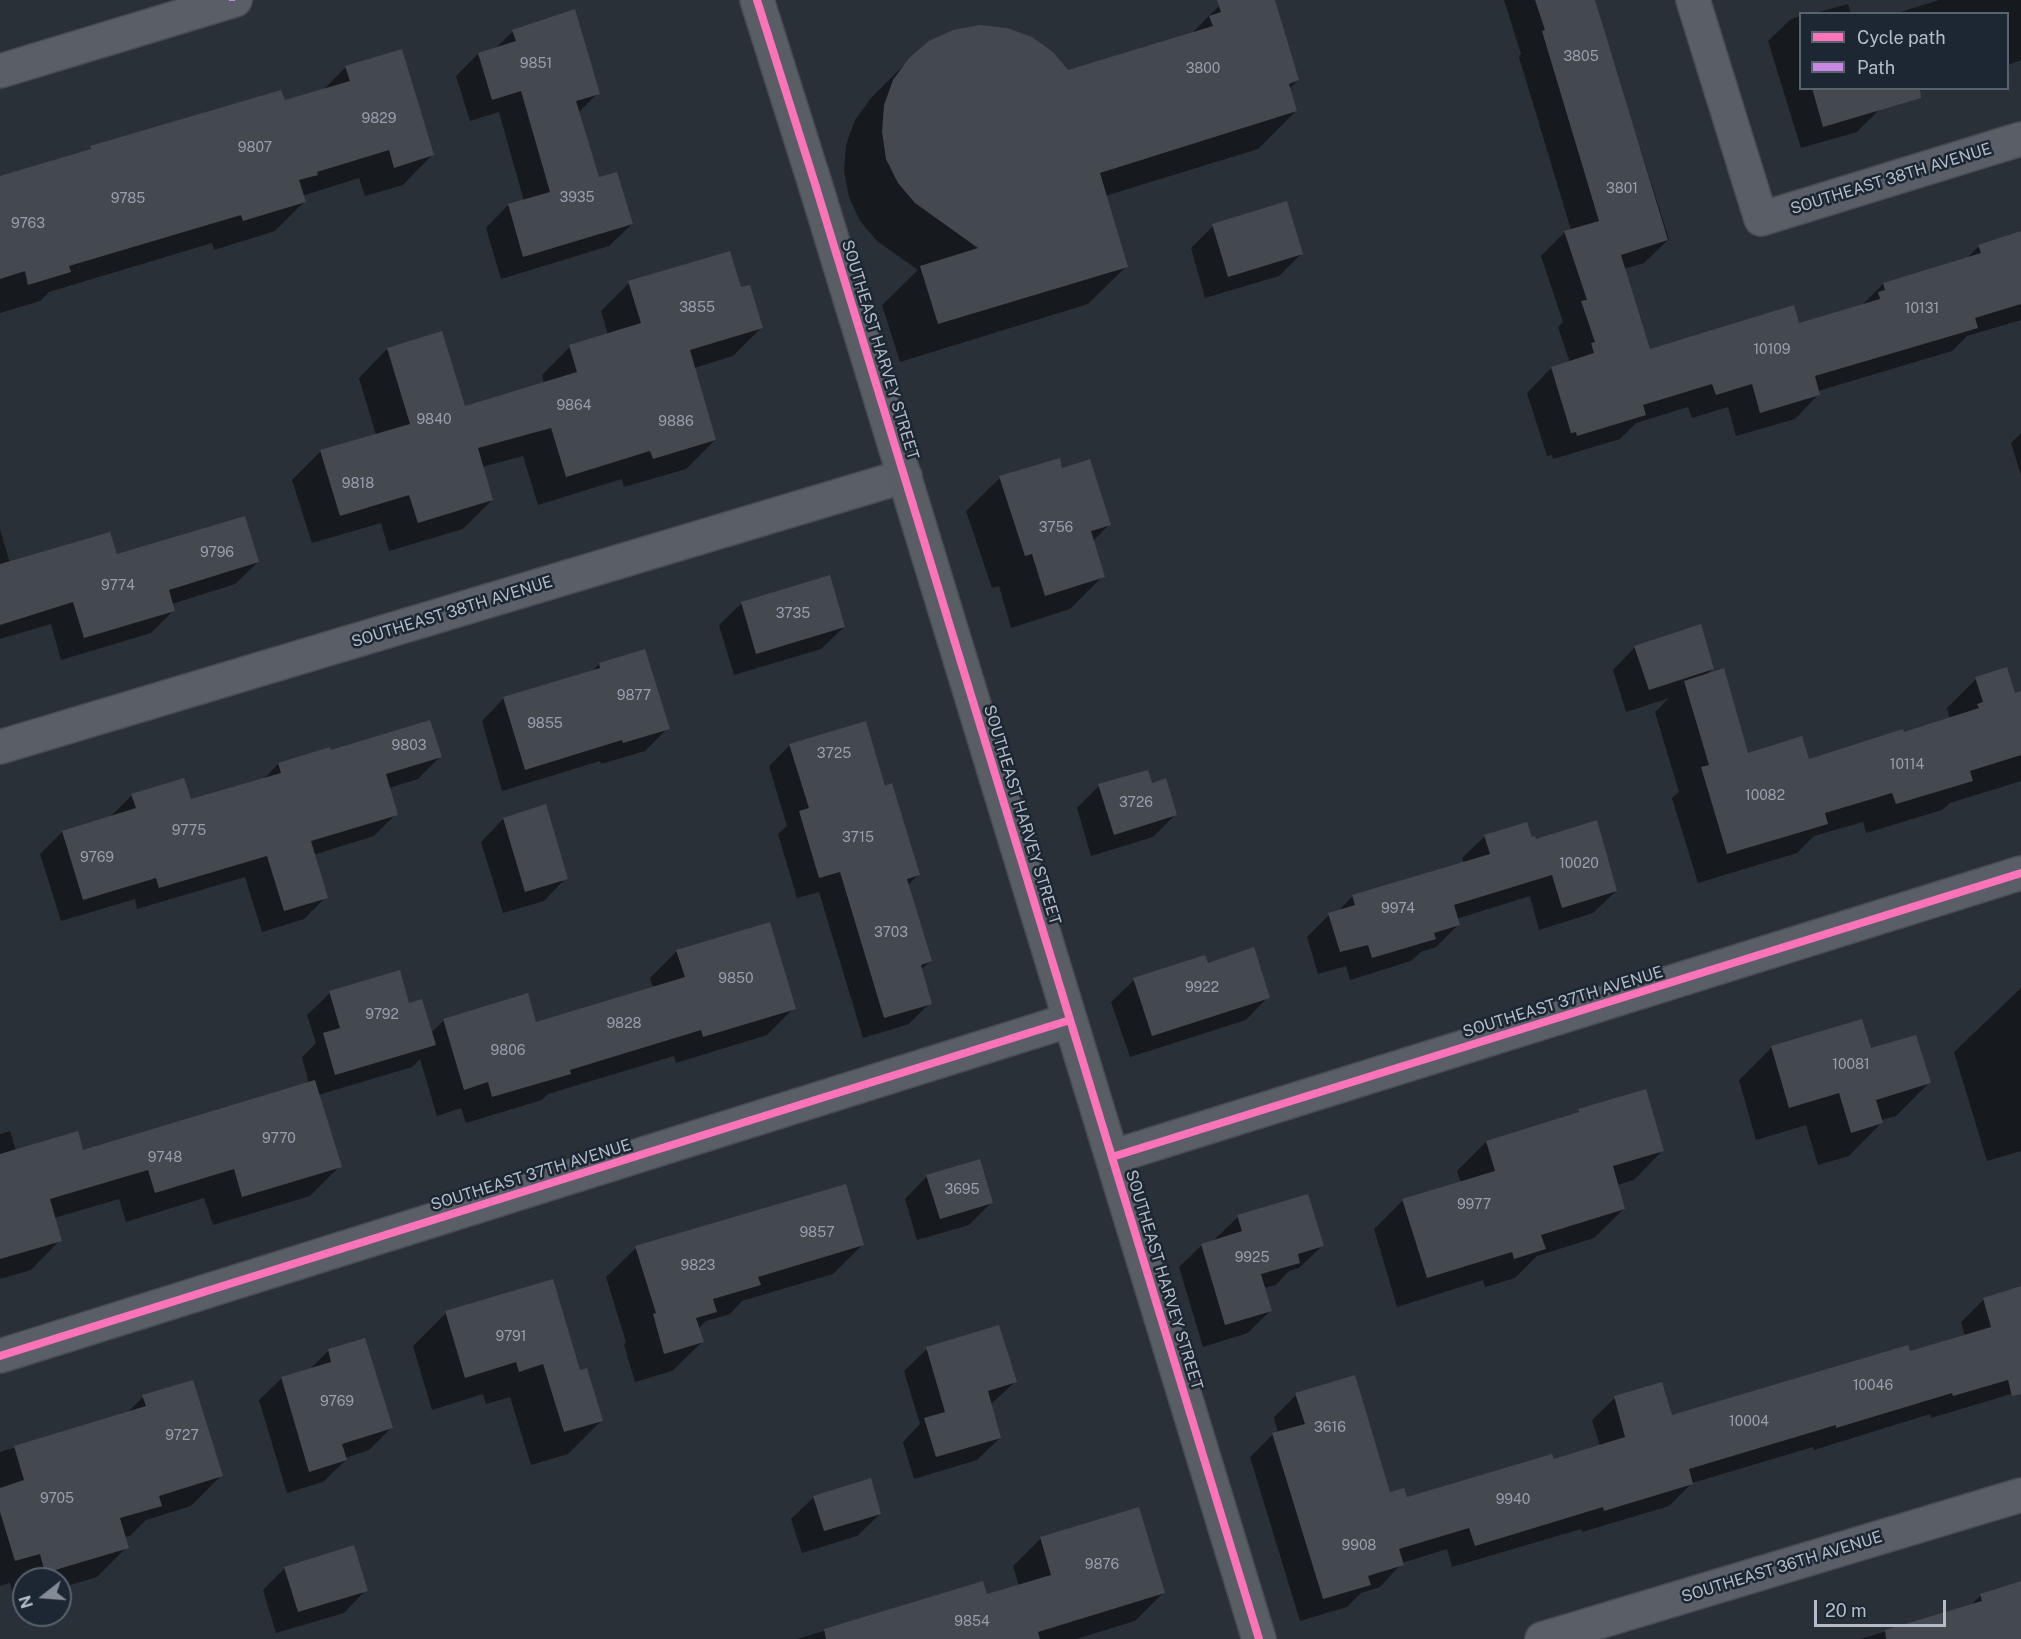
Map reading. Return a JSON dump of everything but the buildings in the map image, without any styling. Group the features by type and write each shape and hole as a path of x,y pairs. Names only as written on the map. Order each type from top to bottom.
{"street":[{"path":"0,71 234,0"},
{"name":"SOUTHEAST HARVEY STREET","path":"757,0 905,476 1259,1639"},
{"name":"SOUTHEAST 38TH AVENUE","path":"1694,0 1761,219 2021,139"},
{"name":"SOUTHEAST 38TH AVENUE","path":"0,747 905,476"},
{"name":"SOUTHEAST 37TH AVENUE","path":"1112,1157 2021,873"},
{"name":"SOUTHEAST 37TH AVENUE","path":"0,1356 1070,1020"},
{"name":"SOUTHEAST 36TH AVENUE","path":"1542,1639 2021,1495"}],"cycle path":[{"path":"757,0 1259,1639"},
{"path":"1112,1157 2021,873"},
{"path":"0,1356 1070,1020"}]}
